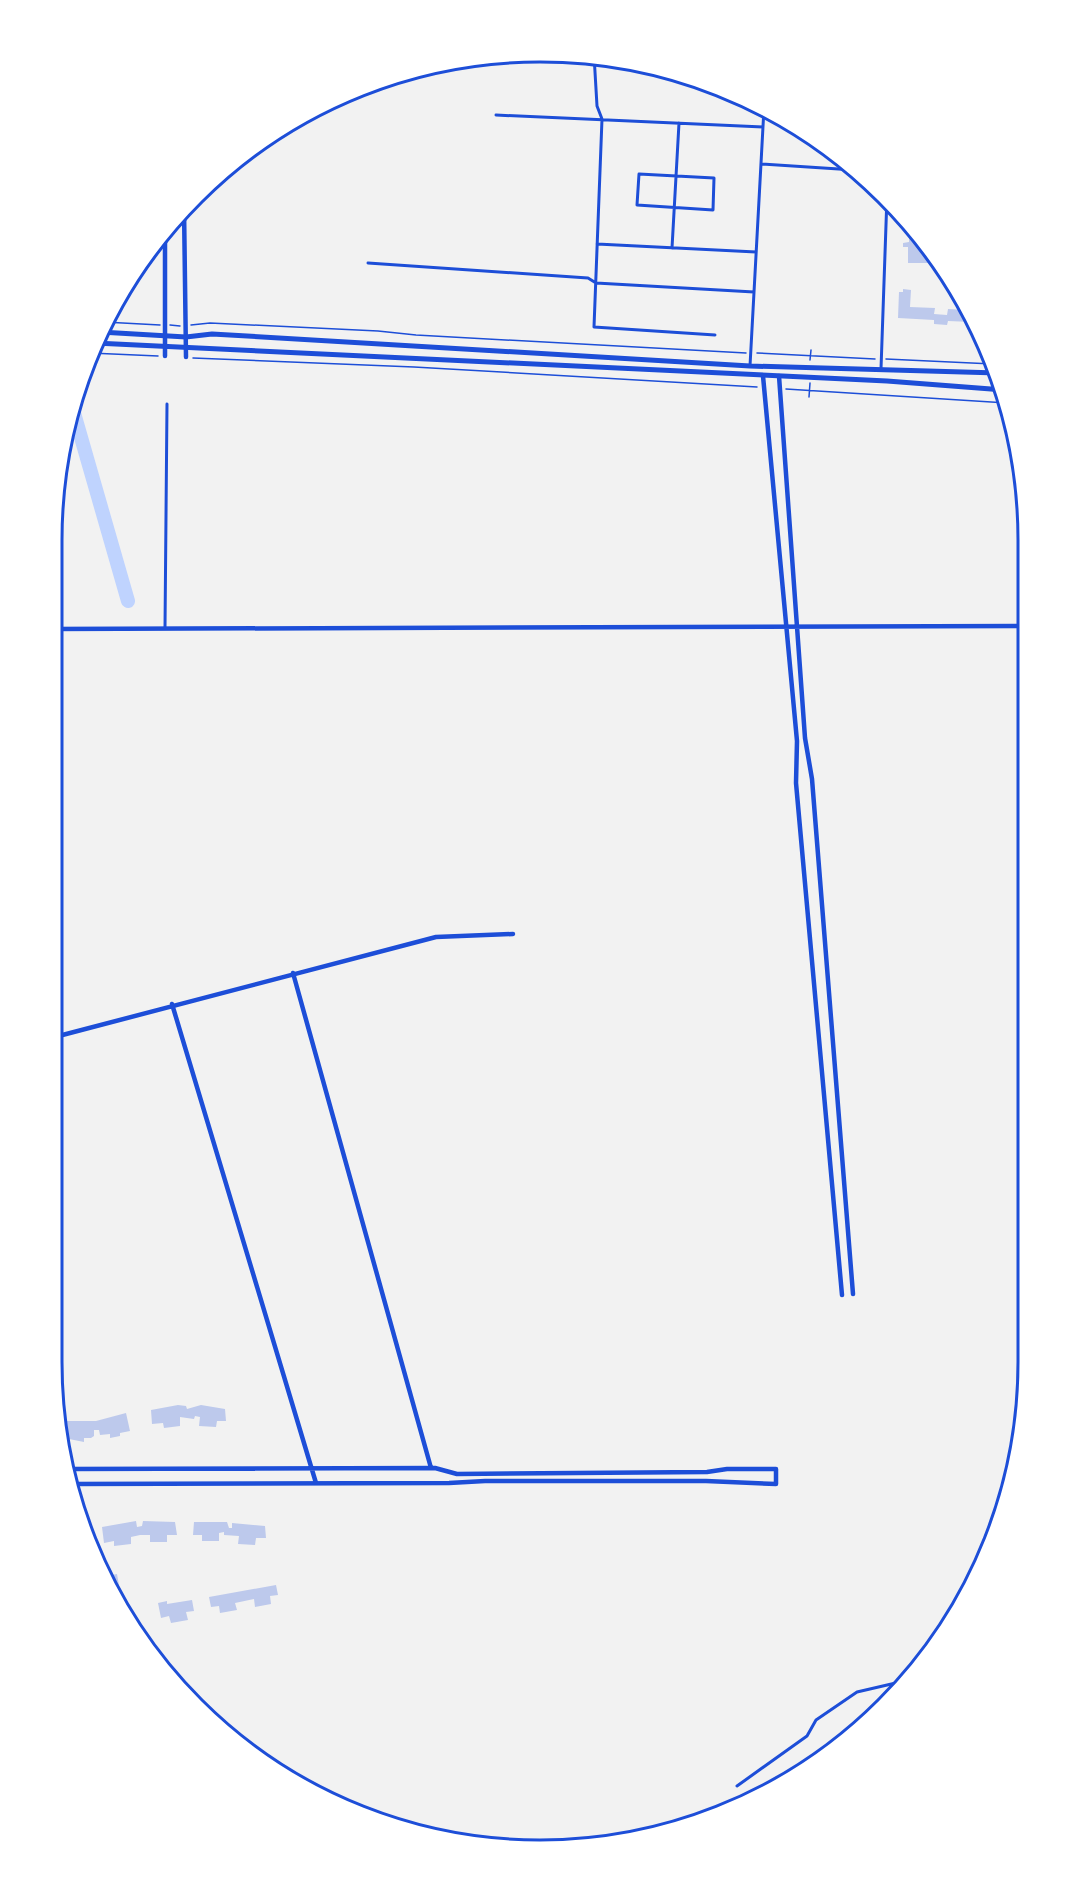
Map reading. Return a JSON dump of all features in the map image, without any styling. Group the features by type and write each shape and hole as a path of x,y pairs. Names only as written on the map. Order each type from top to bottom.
{"main road":[{"path":"109,333 186,337 212,334 750,366 987,373"},
{"path":"104,344 779,376 993,389"}],"street":[{"path":"595,65 597,106 602,119 594,327 715,335"},
{"path":"496,115 763,127"},
{"path":"750,366 763,118"},
{"path":"672,248 679,123"},
{"path":"761,164 841,169"},
{"path":"639,174 714,178 713,210 674,207 638,205 639,174"},
{"path":"881,369 886,211"},
{"path":"184,220 186,357"},
{"path":"165,243 165,357"},
{"path":"597,244 756,252"},
{"path":"368,263 588,278 596,283 754,292"},
{"path":"763,376 797,741 796,783 842,1295"},
{"path":"779,376 805,738 812,779 853,1294"},
{"path":"165,628 167,404"},
{"path":"62,629 1018,626"},
{"path":"62,1035 172,1004 436,937 513,934"},
{"path":"293,973 431,1468"},
{"path":"172,1004 315,1484"},
{"path":"74,1469 431,1468 457,1474 707,1472 727,1469 776,1469 776,1484 625,1481 78,1484"},
{"path":"737,1786 807,1737 816,1720 857,1692 892,1684"}],"path":[{"path":"114,322 186,326 210,323 983,364"},
{"path":"100,354 165,357"},
{"path":"186,357 426,368 764,388"},
{"path":"780,389 997,402"}],"building":[{"path":"909,236 929,263 908,263 908,247 903,247 903,243 909,242"},
{"path":"903,289 911,290 910,307 935,308 934,314 947,315 948,309 958,310 964,322 948,321 947,325 934,324 934,320 898,318 899,292 903,292"},
{"path":"178,1405 186,1406 187,1409 201,1405 225,1409 226,1421 217,1421 216,1427 199,1426 200,1417 195,1416 194,1419 180,1417 180,1426 164,1428 163,1423 152,1424 151,1410"},
{"path":"126,1413 130,1431 110,1438 110,1434 100,1435 99,1430 94,1430 94,1436 84,1438 84,1442 68,1439 66,1421 96,1421"},
{"path":"136,1521 137,1527 142,1526 143,1521 175,1522 177,1535 167,1535 167,1542 150,1542 150,1535 140,1535 131,1537 131,1544 114,1546 114,1541 104,1543 102,1527"},
{"path":"194,1522 227,1522 229,1528 232,1528 232,1523 265,1526 266,1538 256,1538 255,1545 238,1544 239,1536 224,1535 224,1532 219,1533 219,1541 202,1541 202,1535 193,1535"},
{"path":"117,1574 120,1588 112,1575"},
{"path":"276,1585 278,1595 270,1596 271,1604 255,1607 254,1599 235,1603 237,1610 220,1613 219,1606 211,1607 209,1597"},
{"path":"192,1600 194,1611 186,1612 188,1620 171,1623 169,1616 161,1618 158,1603"}],"waterway":[{"path":"77,422 128,601"}]}
